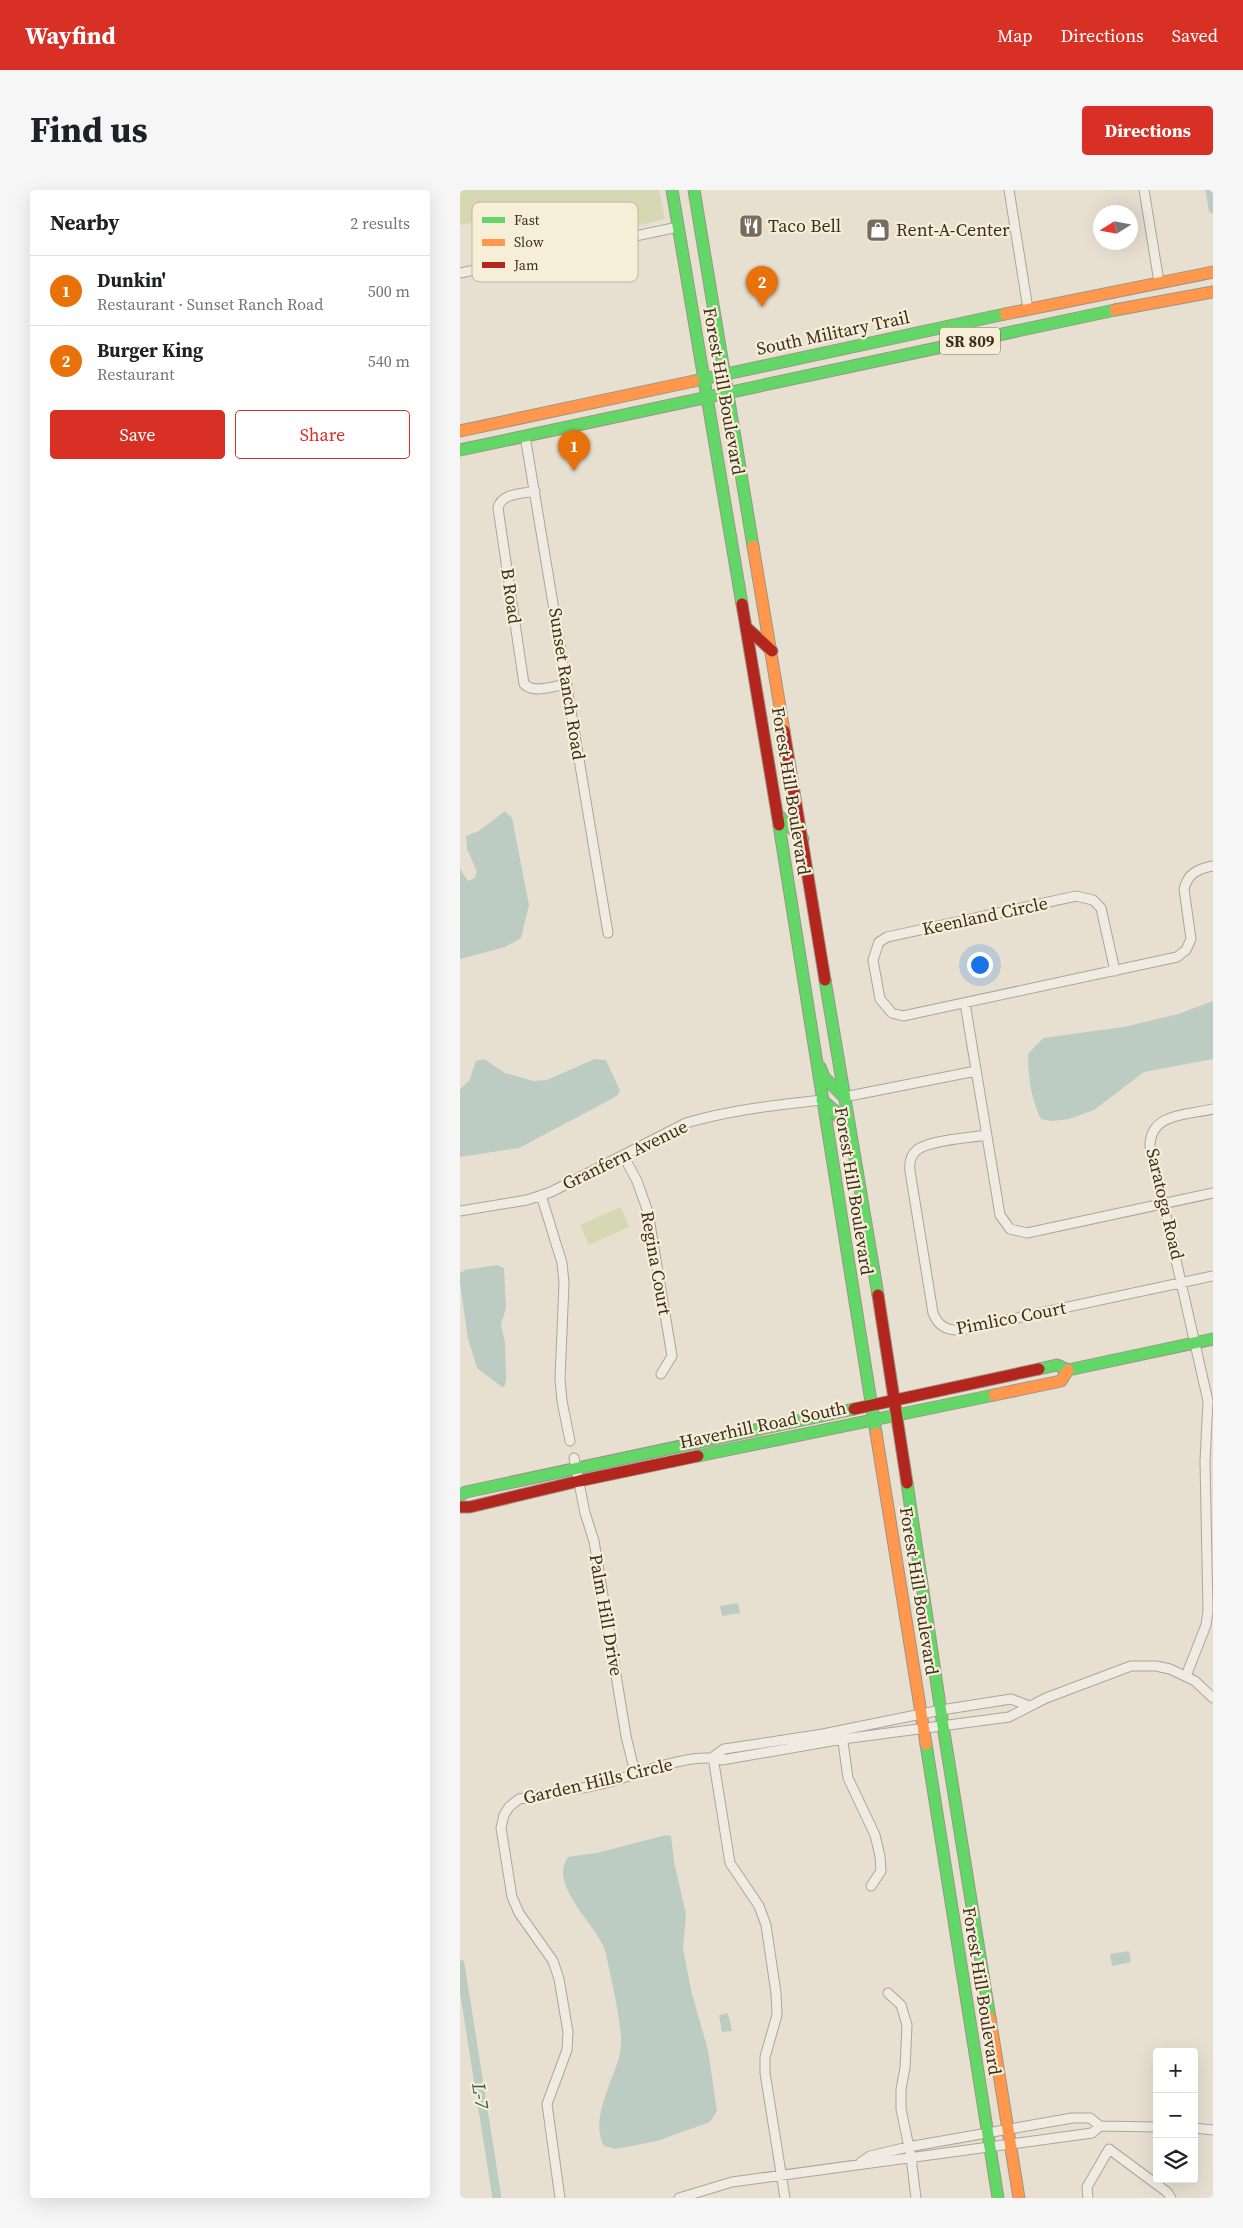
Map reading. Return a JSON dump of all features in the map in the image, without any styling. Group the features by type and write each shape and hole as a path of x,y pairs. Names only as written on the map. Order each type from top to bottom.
{"main road":[{"name":"Forest Hill Boulevard","path":"672,190 777,814 998,2198"},
{"name":"Forest Hill Boulevard","path":"694,190 798,808 852,1145 896,1399 943,1726 1020,2198"},
{"name":"South Military Trail","path":"460,431 1028,309 1213,272"},
{"path":"1090,316 1095,306 1101,303 1182,286 1194,276"},
{"name":"South Military Trail","path":"460,450 956,344 1213,292"},
{"path":"956,344 975,331 1062,313 1071,308 1074,300"},
{"path":"746,627 772,651"},
{"path":"772,786 798,808"},
{"path":"777,814 803,839"},
{"path":"814,1053 824,1076 844,1097"},
{"path":"822,1100 840,1118 852,1145"},
{"name":"Haverhill Road South","path":"460,1495 575,1463 1057,1365 1068,1370 1213,1339"},
{"name":"Haverhill Road South","path":"460,1507 470,1507 579,1481 1062,1381 1068,1370"}],"street":[{"path":"1009,190 1028,309"},
{"path":"1144,190 1160,282"},
{"path":"638,235 678,227"},
{"name":"Sunset Ranch Road","path":"525,436 608,933"},
{"name":"B Road","path":"535,491 504,498 499,502 498,508 524,684 528,688 534,689 567,684"},
{"path":"1213,866 1197,870 1185,883 1184,889 1191,939 1186,950 1177,957 965,1003 1000,1215 1005,1226 1015,1232 1027,1232 1213,1193"},
{"name":"Keenland Circle","path":"965,1003 903,1016 892,1013 880,999 873,960 879,942 887,937 1076,896 1093,900 1101,908 1115,971"},
{"path":"844,1097 976,1072"},
{"name":"Granfern Avenue","path":"460,1211 513,1203 541,1195 564,1186 666,1132 705,1117 759,1107 822,1100"},
{"name":"Saratoga Road","path":"1186,1676 1206,1625 1208,1611 1211,1414 1183,1283 1150,1146 1150,1136 1155,1126 1163,1120 1213,1109"},
{"name":"Pimlico Court","path":"986,1135 928,1144 917,1150 911,1160 910,1171 933,1313 938,1323 943,1327 949,1330 961,1330 1213,1276"},
{"name":"Regina Court","path":"623,1155 637,1181 648,1212 672,1356 661,1374"},
{"path":"541,1195 562,1263 564,1283 560,1379 562,1401 570,1441"},
{"name":"Palm Hill Drive","path":"575,1463 594,1540 626,1736 635,1773"},
{"name":"Garden Hills Circle","path":"842,1735 924,1730 1009,1718 1029,1706 1131,1666 1156,1666 1186,1676 1195,1681 1213,1698"},
{"name":"Garden Hills Circle","path":"560,2198 546,2104 567,2050 568,2032 559,1979 553,1961 514,1905 501,1828 504,1815 509,1807 519,1799 604,1783 666,1765 713,1757 722,1760 842,1735 941,1710 1011,1699 1029,1706"},
{"path":"842,1735 851,1787 876,1834 881,1872 871,1886"},
{"path":"713,1757 730,1863 758,1906 766,1924 776,1993 777,2015 765,2057 765,2073 785,2198"},
{"path":"888,1993 901,2005 907,2026 905,2068 901,2088 901,2109 911,2157 916,2198"},
{"path":"858,2164 870,2156 908,2147 1072,2118 1090,2118 1100,2126 1153,2127"},
{"path":"679,2198 718,2185 781,2174 1092,2133 1100,2126"},
{"path":"1198,2128 1213,2130"},
{"path":"1088,2198 1087,2187 1109,2149 1166,2192 1171,2198"}],"green space":[{"path":"460,190 659,190 665,219 638,226 638,202 472,202 472,223 460,225"},
{"path":"621,1207 629,1227 589,1245 580,1225"}],"shaded area":[{"path":"505,811 512,818 529,905 521,938 505,947 460,959 460,869 468,881 475,878 477,872 467,849 466,836 479,831"},
{"path":"1213,1001 1213,1059 1144,1072 1094,1110 1069,1119 1051,1121 1041,1119 1031,1087 1028,1054 1043,1038 1124,1027 1178,1014"},
{"path":"484,1059 505,1073 533,1081 547,1080 595,1059 606,1060 620,1091 618,1095 604,1103 519,1148 460,1157 460,1089 469,1081 476,1061"},
{"path":"497,1265 504,1268 506,1308 501,1325 505,1343 506,1381 505,1386 502,1387 477,1368 468,1339 460,1283 460,1273 465,1270"},
{"path":"738,1603 740,1613 722,1616 720,1606"},
{"path":"666,1835 671,1836 674,1862 686,1914 683,1949 692,1994 708,2050 717,2111 710,2122 657,2141 616,2149 604,2146 599,2124 604,2100 620,2053 621,2044 616,2004 606,1953 601,1942 569,1893 564,1880 563,1868 568,1857 597,1853"},
{"path":"1129,1951 1131,1962 1112,1966 1110,1954"},
{"path":"728,2013 732,2031 722,2032 719,2015"}],"waterway":[{"path":"1210,190 1213,209"},
{"name":"L-7","path":"460,1964 497,2198"}],"traffic: fast":[{"path":"672,190 742,604"},
{"path":"694,190 753,546"},
{"path":"460,450 1115,310"},
{"path":"694,381 1005,314"},
{"path":"777,814 803,839"},
{"path":"779,825 876,1433"},
{"path":"825,980 878,1295"},
{"path":"820,1067 824,1077 844,1097"},
{"path":"822,1100 835,1111 846,1129"},
{"path":"1039,1369 1057,1365 1068,1370 1213,1339"},
{"path":"698,1456 994,1395"},
{"path":"460,1495 466,1492 854,1409"},
{"path":"907,1483 943,1726 990,2018"},
{"path":"926,1744 998,2198"}],"traffic: slow":[{"path":"1005,314 1213,272"},
{"path":"1115,310 1213,292"},
{"path":"460,431 694,381"},
{"path":"753,546 784,731"},
{"path":"994,1395 1061,1381 1068,1370"},
{"path":"876,1433 926,1744"},
{"path":"990,2018 1019,2198"}],"traffic: jam":[{"path":"742,604 779,825"},
{"path":"746,627 772,651"},
{"path":"784,731 825,980"},
{"path":"878,1295 907,1483"},
{"path":"854,1409 1039,1369"},
{"path":"460,1507 470,1507 579,1481 698,1456"}],"place":[{"name":"Taco Bell","path":"751,226"},
{"name":"Rent-A-Center","path":"878,230"},
{"name":"Burger King","path":"762,307"},
{"name":"Dunkin'","path":"574,471"}]}
